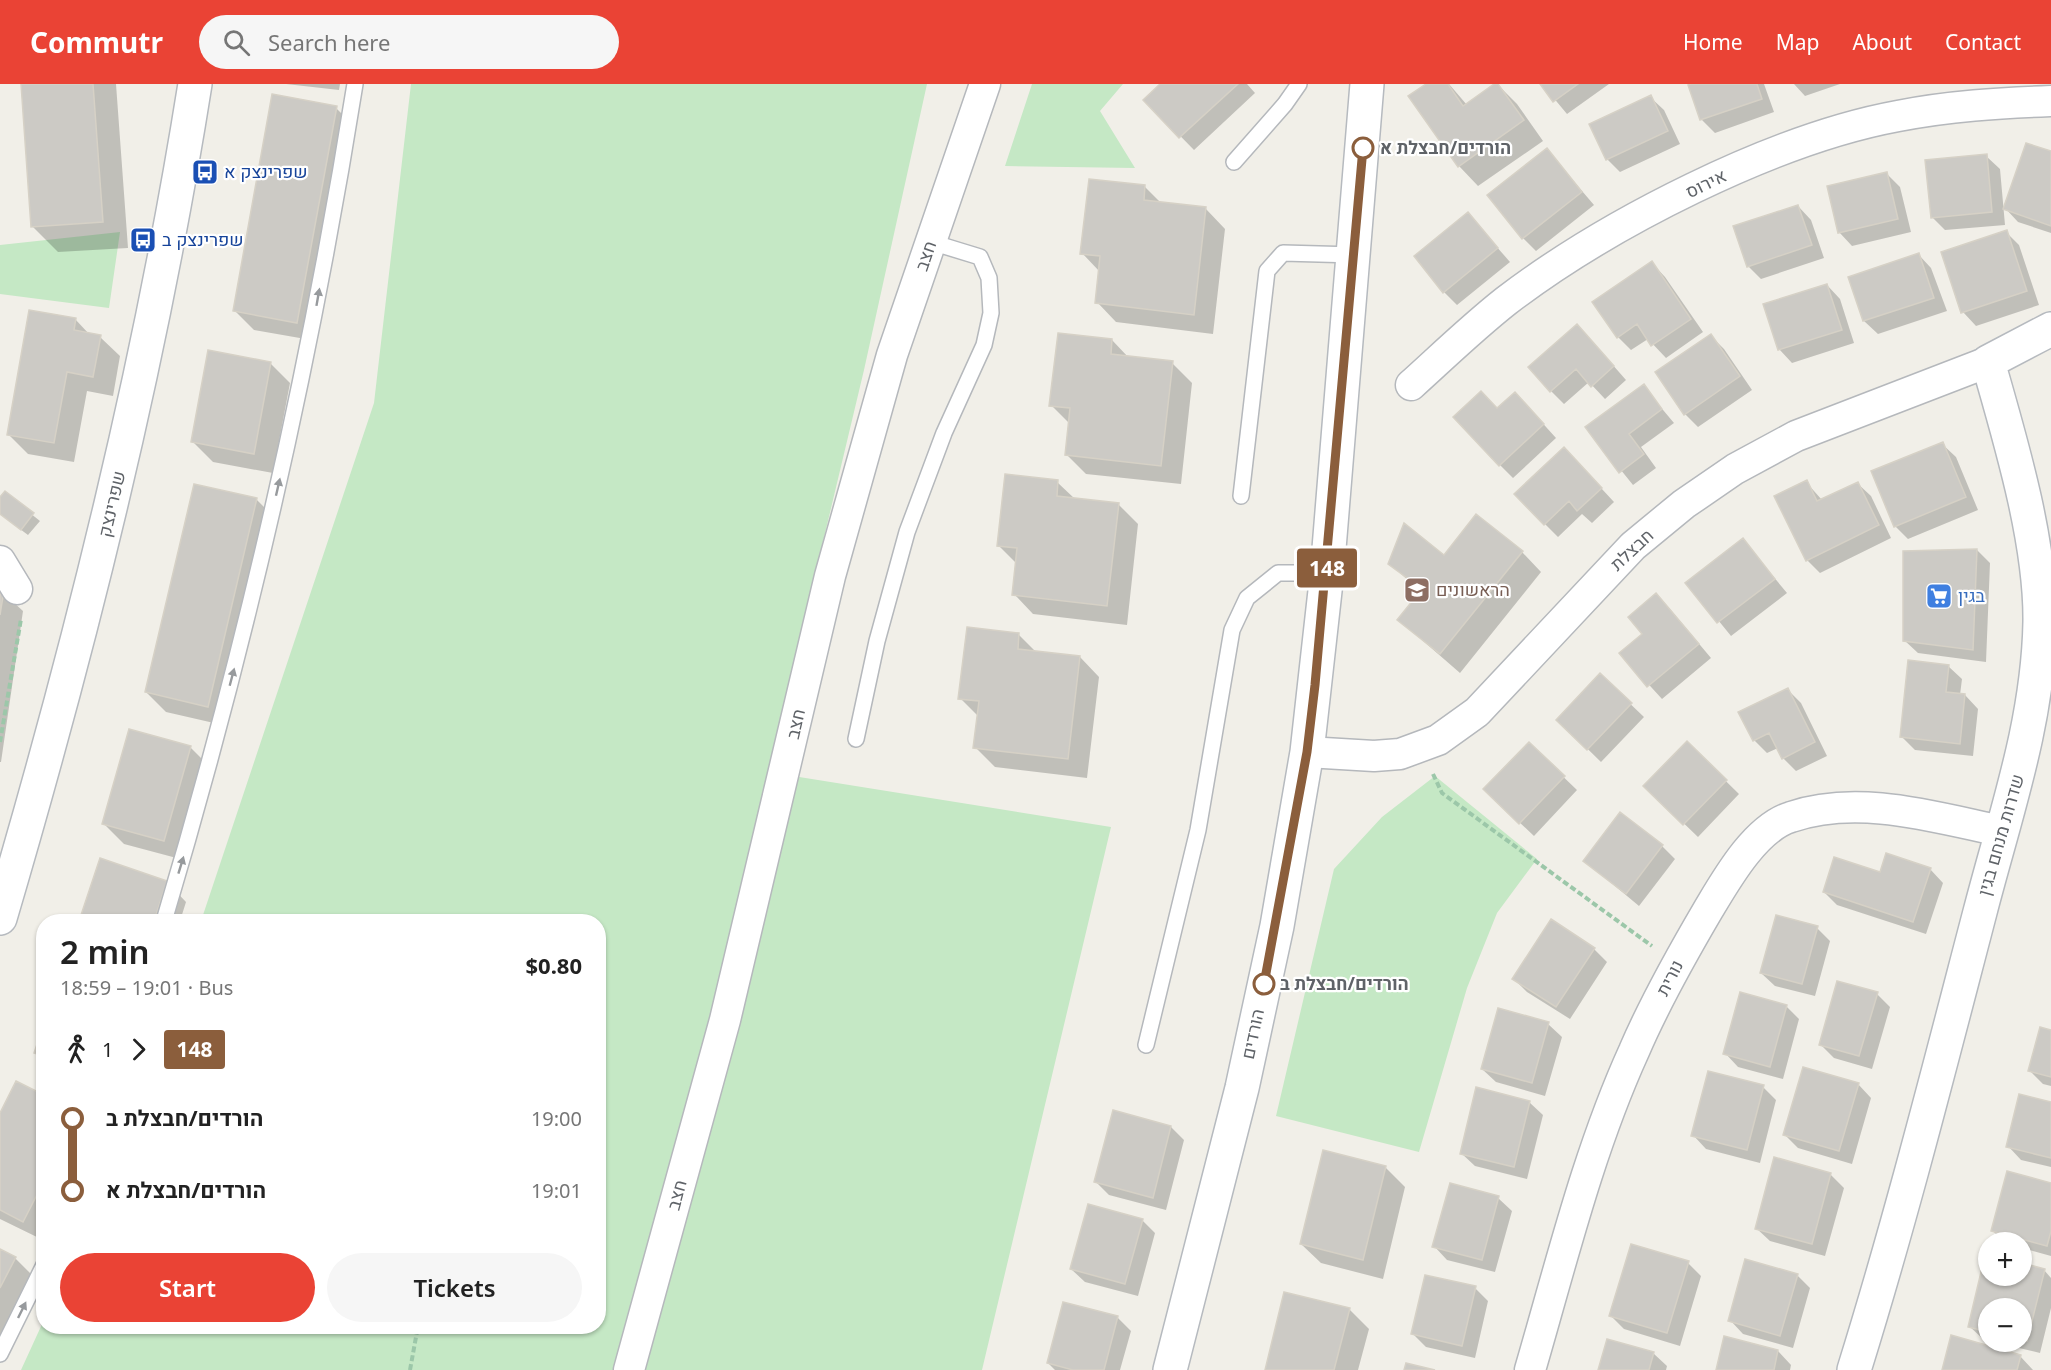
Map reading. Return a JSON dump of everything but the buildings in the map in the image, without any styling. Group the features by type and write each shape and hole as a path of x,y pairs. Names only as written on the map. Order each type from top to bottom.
{"street":[{"name":"שפרינצק","path":"0,918 45,766 93,585 146,358 195,84"},
{"name":"חצב","path":"629,1370 725,1020 830,576 892,355 985,84"},
{"name":"הורדים","path":"1170,1370 1242,1088 1277,926 1307,752 1327,573 1367,84"},
{"name":"אירוס","path":"1411,385 1506,301 1560,265 1649,212 1725,174 1806,142 1896,116 1972,104 2051,101"},
{"path":"1988,362 2042,336 2051,329"},
{"name":"חבצלת","path":"1307,752 1374,756 1400,754 1438,740 1477,712 1633,546 1684,504 1735,469 1796,436 1988,362"},
{"name":"שדרות מנחם בגין","path":"1854,1370 1918,1149 2001,831 2026,748 2036,683 2040,620 2036,560 2009,436 1988,362"},
{"path":"0,561 17,589"},
{"name":"נורית","path":"1530,1370 1595,1153 1633,1052 1677,963 1729,874 1755,842 1788,817 1824,809 1862,807 1925,815 2001,831"}],"lane":[{"path":"166,914 198,809 244,634 301,390 355,84"},
{"path":"1234,162 1285,105 1299,84"},
{"path":"856,740 877,641 907,532 944,433 984,345 992,313 989,278 980,257 931,242"},
{"path":"1241,496 1267,271 1283,254 1354,255"},
{"path":"1146,1044 1198,830 1232,630 1246,598 1278,573 1327,573"},
{"path":"0,1354 36,1281"}],"path":[{"path":"0,742 24,604 17,589"},
{"path":"1419,747 1442,793 1677,963"},
{"path":"410,1370 417,1334"}],"green space":[{"path":"411,84 927,84 864,370 768,772 1111,827 982,1370 21,1370 38,1334 606,1334 606,914 203,914 374,403"},
{"path":"1032,84 1123,84 1100,111 1135,168 1005,166"},
{"path":"120,232 109,308 0,294 0,245"},
{"path":"1435,776 1537,859 1497,913 1467,988 1419,1152 1276,1116 1334,869 1382,817"}],"bus line":[{"name":"148","path":"1264,984 1277,926 1307,752 1315,685 1327,573 1363,148"}],"place":[{"name":"הורדים/חבצלת א","path":"1363,148"},
{"name":"שפרינצק א","path":"205,172"},
{"name":"שפרינצק ב","path":"143,240"},
{"name":"הראשונים","path":"1417,590"},
{"name":"בגין","path":"1939,596"},
{"name":"הורדים/חבצלת ב","path":"1264,984"}]}
